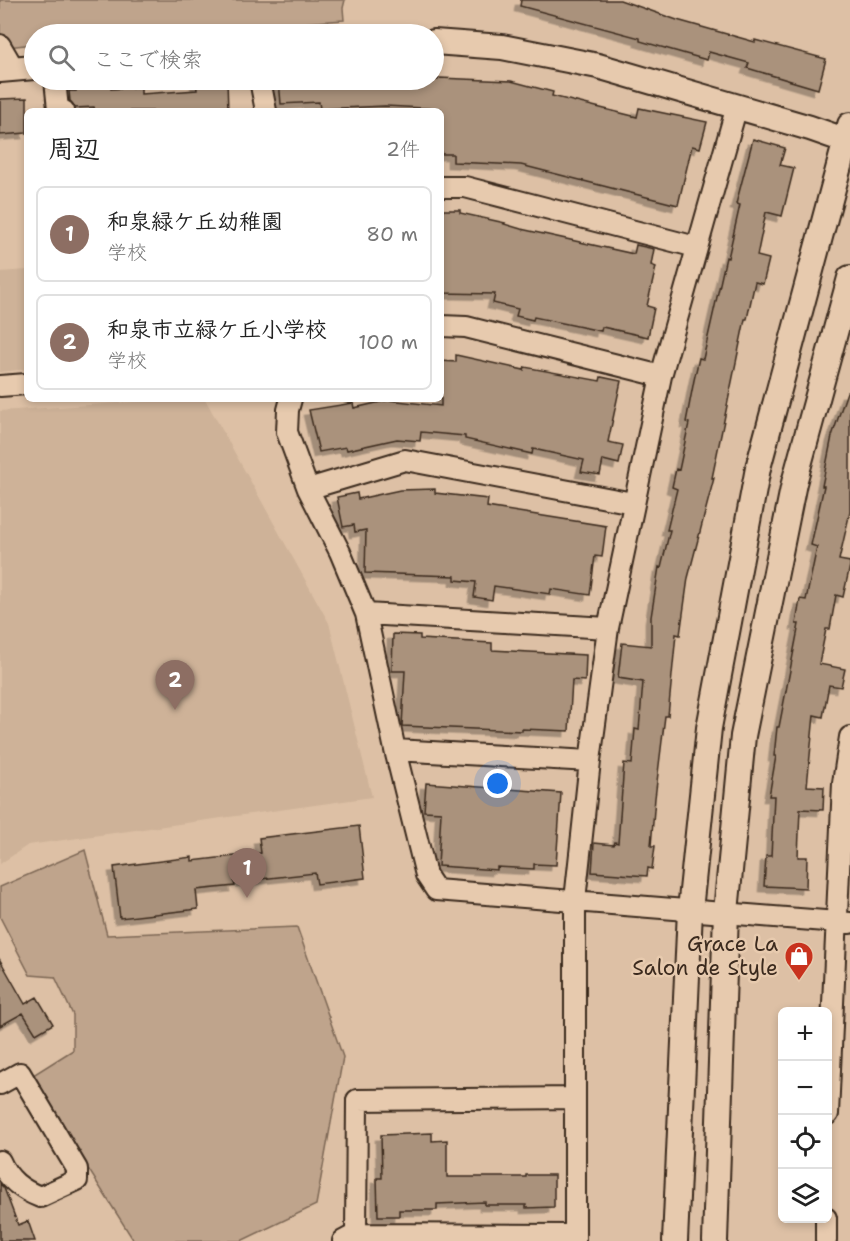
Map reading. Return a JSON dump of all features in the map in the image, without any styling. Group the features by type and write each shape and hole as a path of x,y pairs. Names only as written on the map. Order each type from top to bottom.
{"street":[{"path":"444,43 502,47 598,66 810,128 848,136 758,468 709,728 690,910 675,1241"},
{"path":"0,45 16,69"},
{"path":"55,90 57,108"},
{"path":"262,90 265,108"},
{"path":"575,1098 357,1100 350,1237 575,1238 575,1098 575,900 590,761 608,628 661,376 737,106"},
{"path":"444,187 465,187 696,247"},
{"path":"715,1241 726,912 743,736 794,483 850,278"},
{"path":"444,326 466,327 661,376"},
{"path":"0,386 24,384"},
{"path":"290,402 287,432 308,489 340,552 366,614 395,750 426,875 436,890 844,922"},
{"path":"308,489 405,460 633,503"},
{"path":"366,614 608,628"},
{"path":"832,1066 844,922 850,737"},
{"path":"395,750 590,761"},
{"path":"0,1084 20,1073 77,1169 77,1180 40,1197 22,1190 3,1169 0,1161"},
{"path":"826,1223 826,1241"}],"shaded area":[{"path":"0,0 345,0 344,20 288,24 24,24 24,45 7,47 0,38"},
{"path":"24,270 24,369 0,372 0,272"},
{"path":"134,402 207,402 329,623 372,797 28,845 0,864 0,411"},
{"path":"85,850 107,935 297,927 343,1057 316,1205 241,1241 134,1241 30,1077 73,1050 73,1015 55,977 30,975 0,917 0,887"}],"building":[{"path":"521,0 620,0 677,20 826,59 818,89 747,68 749,63 709,52 707,60 640,41 640,38 520,6"},
{"path":"444,78 511,81 553,92 552,96 637,117 639,108 707,122 700,148 692,146 678,205 521,165 453,162 453,154 444,154 444,108 385,106 320,108 319,102 281,104 280,90 444,90"},
{"path":"141,90 141,94 227,90 228,108 75,108 70,101 69,91"},
{"path":"27,98 27,108 24,108 24,133 0,135 0,99"},
{"path":"753,139 785,148 780,165 794,168 782,216 766,212 757,256 769,259 763,284 755,282 747,319 745,319 712,478 714,478 688,578 680,635 676,634 668,716 665,716 655,798 651,846 655,846 652,869 648,868 647,876 592,872 594,843 614,845 615,842 618,843 624,763 632,764 635,729 639,730 643,682 618,678 622,643 651,646 651,617 659,567 661,568 670,530 667,530 677,489 672,487 676,469 679,470 689,423 686,422 694,380 699,358 703,359 726,257 728,258 740,205 736,204"},
{"path":"444,210 460,210 460,213 521,229 634,254 636,245 654,249 651,265 656,267 647,306 654,308 648,337 602,327 601,331 534,317 533,320 516,316 518,309 493,303 495,294 444,293"},
{"path":"456,355 524,370 525,367 600,381 601,377 621,381 608,442 623,445 619,464 603,460 600,475 581,472 584,460 533,449 532,454 465,439 465,436 421,432 420,441 397,439 347,450 346,447 319,452 309,410 353,403 354,408 380,402 441,406 441,402 444,402 444,361 456,362"},
{"path":"847,392 850,392 850,512 839,560 850,562 850,566 843,597 836,595 830,629 826,629 819,664 845,669 841,687 829,685 823,717 814,715 807,786 824,787 823,810 800,809 798,857 807,857 806,888 764,886 766,856 771,856 774,796 769,796 776,756 774,756 777,727 779,727 799,624 796,624 800,599 806,600 817,547 811,545 832,436"},
{"path":"435,489 435,493 488,499 487,507 606,526 602,557 595,556 590,595 551,589 550,594 494,586 492,600 474,597 476,582 455,580 455,576 365,573 366,530 355,532 354,525 343,527 337,497 357,493 358,499 400,490"},
{"path":"393,634 420,635 420,639 492,643 492,650 586,655 585,681 572,680 569,731 402,726 405,671 392,671"},
{"path":"426,783 561,793 556,865 534,864 534,869 497,867 497,870 438,866 441,812 424,811"},
{"path":"359,826 365,878 317,884 315,873 234,882 235,886 196,890 198,909 120,918 114,867 192,857 192,861 261,853 259,838"},
{"path":"0,960 25,1004 37,997 53,1024 36,1034 23,1013 0,1026"},
{"path":"432,1133 432,1141 447,1140 447,1177 554,1175 554,1207 526,1208 526,1205 485,1205 485,1202 437,1204 437,1210 399,1210 399,1216 378,1216 377,1178 382,1178 381,1135"},
{"path":"0,1184 4,1188 18,1225 28,1221 35,1241 0,1241"}],"place":[{"name":"和泉市立緑ケ丘小学校","path":"175,710"},
{"name":"和泉緑ケ丘幼稚園","path":"247,898"},
{"name":"Grace La Salon de Style","path":"799,982"}]}
